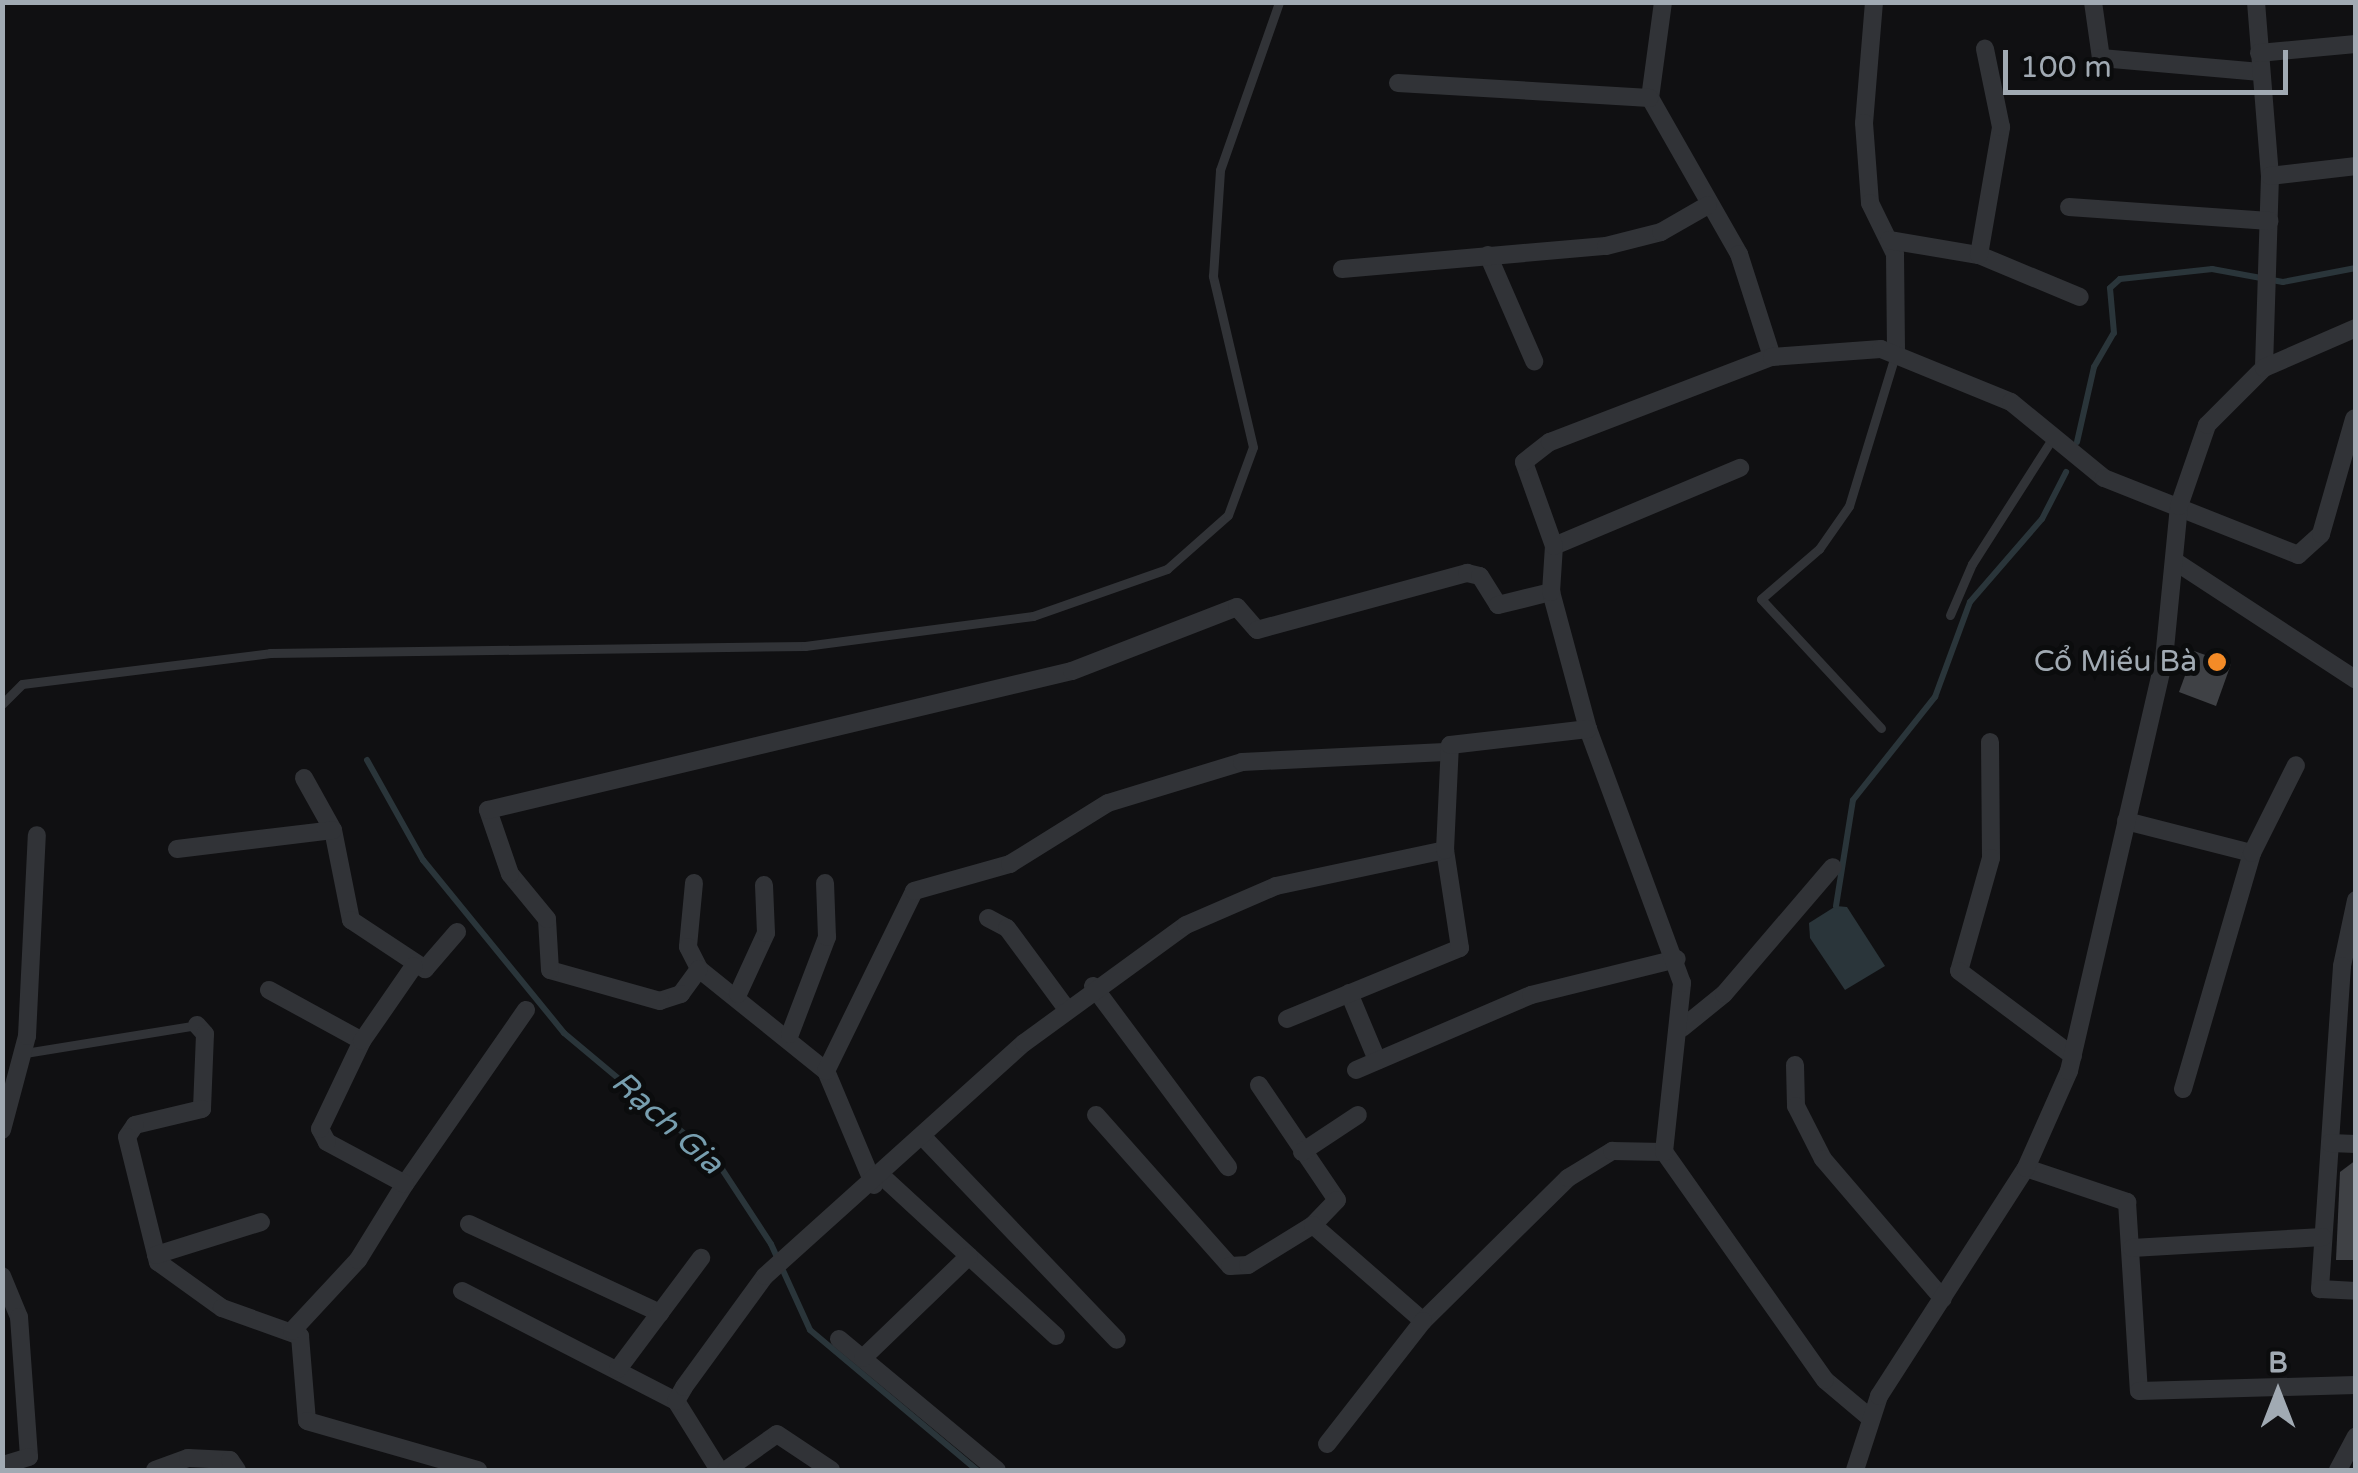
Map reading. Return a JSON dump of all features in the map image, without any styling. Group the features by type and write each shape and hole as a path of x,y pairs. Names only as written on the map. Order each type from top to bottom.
{"street":[{"path":"1664,2 1650,98 1739,254 1772,357"},
{"path":"1874,2 1864,123 1870,204 1888,240 1896,352"},
{"path":"2093,2 2101,58 2259,62 2356,44"},
{"path":"2256,2 2270,176 2264,368"},
{"path":"1978,255 2001,127 1986,49"},
{"path":"1398,83 1650,98"},
{"path":"2270,176 2356,166"},
{"path":"1342,268 1626,242 1708,205"},
{"path":"2068,207 2270,221"},
{"path":"1888,240 1978,255 2080,297"},
{"path":"1488,254 1534,361"},
{"path":"1854,1470 1869,1417 2026,1168 2073,1056 2164,659 2180,506 2207,425 2264,368 2356,328"},
{"path":"1869,1417 1825,1380 1664,1152 1682,1028 1677,959 1588,729 1551,592 1554,546 1525,478 1532,450 1772,357 1842,347 1896,352 2011,402 2050,442 2104,478 2287,553 2312,549 2354,419"},
{"path":"1554,546 1740,468"},
{"path":"2176,562 2356,680"},
{"path":"699,969 681,994 660,1001 550,970 547,919 510,874 488,810 1072,671 1237,606 1257,630 1467,573 1498,605 1551,592"},
{"path":"826,1071 914,890 1010,864 1108,803 1242,762 1445,752 1459,742 1588,729"},
{"path":"1990,742 1991,858 1958,971 2073,1056"},
{"path":"1287,1019 1462,944 1445,850 1445,752"},
{"path":"2182,1090 2252,853 2296,765"},
{"path":"304,778 333,830 350,920 414,966 434,966 456,932"},
{"path":"2126,821 2252,853"},
{"path":"176,849 333,830"},
{"path":"2,1130 25,1053 36,834"},
{"path":"676,1401 765,1276 878,1181 1093,986 1186,925 1276,886 1445,850"},
{"path":"1682,1028 1724,994 1832,868"},
{"path":"694,883 688,946 699,969 790,1034 826,1071 878,1181 969,1256 1056,1336"},
{"path":"790,1034 827,937 825,883"},
{"path":"738,994 766,933 764,884"},
{"path":"2356,900 2348,1005 2330,1142 2320,1289 2356,1291"},
{"path":"988,918 1008,928 1066,1008"},
{"path":"1356,1070 1531,995 1677,959"},
{"path":"405,1184 326,1142 320,1129 362,1042 414,966"},
{"path":"1093,986 1228,1167"},
{"path":"269,990 362,1042"},
{"path":"1349,993 1377,1060"},
{"path":"292,1331 358,1260 405,1184 526,1010"},
{"path":"197,1025 205,1034 202,1110 135,1125 127,1137 156,1255 222,1308 292,1331 304,1344 307,1421 478,1470"},
{"path":"1795,1066 1796,1106 1822,1159 1942,1299"},
{"path":"1096,1115 1230,1266 1248,1265 1313,1225 1337,1200 1258,1085"},
{"path":"1302,1152 1358,1115"},
{"path":"924,1138 1117,1340"},
{"path":"2330,1142 2356,1144"},
{"path":"1327,1444 1423,1321 1568,1178 1612,1150 1664,1152"},
{"path":"2026,1168 2115,1193 2127,1202 2139,1390 2356,1385"},
{"path":"156,1255 261,1222"},
{"path":"469,1224 660,1313"},
{"path":"1313,1225 1423,1321"},
{"path":"2132,1248 2323,1237"},
{"path":"863,1358 969,1256"},
{"path":"618,1369 702,1258"},
{"path":"2,1276 19,1316 29,1456 2,1465"},
{"path":"462,1290 676,1401 722,1470 777,1434 831,1470"},
{"path":"839,1339 996,1470"},
{"path":"2338,1470 2356,1436"},
{"path":"155,1470 188,1458 230,1460 237,1470"}],"lane":[{"path":"2,704 22,684 270,653 805,646 1033,616 1167,569 1228,515 1253,447 1213,276 1220,170 1279,2"},
{"path":"1881,728 1761,599 1820,549 1850,506 1896,352"},
{"path":"1950,615 1972,564 2050,442"},
{"path":"25,1053 197,1025"}],"shaded area":[{"path":"1836,906 1847,907 1885,966 1845,990 1810,938 1809,923"}],"building":[{"path":"2194,651 2231,664 2216,706 2179,692"},
{"path":"2356,1160 2356,1260 2336,1260 2340,1172"}],"waterway":[{"path":"2077,442 2094,367 2114,333 2110,288 2120,279 2212,269 2283,282 2356,268"},
{"path":"1836,906 1853,800 1935,697 1970,602 2042,519 2066,472"},
{"name":"Rạch Gia","path":"367,760 423,860 564,1033 716,1160 771,1244 810,1330 977,1470"}],"place":[{"name":"Cổ Miếu Bà","path":"2217,662"}]}
